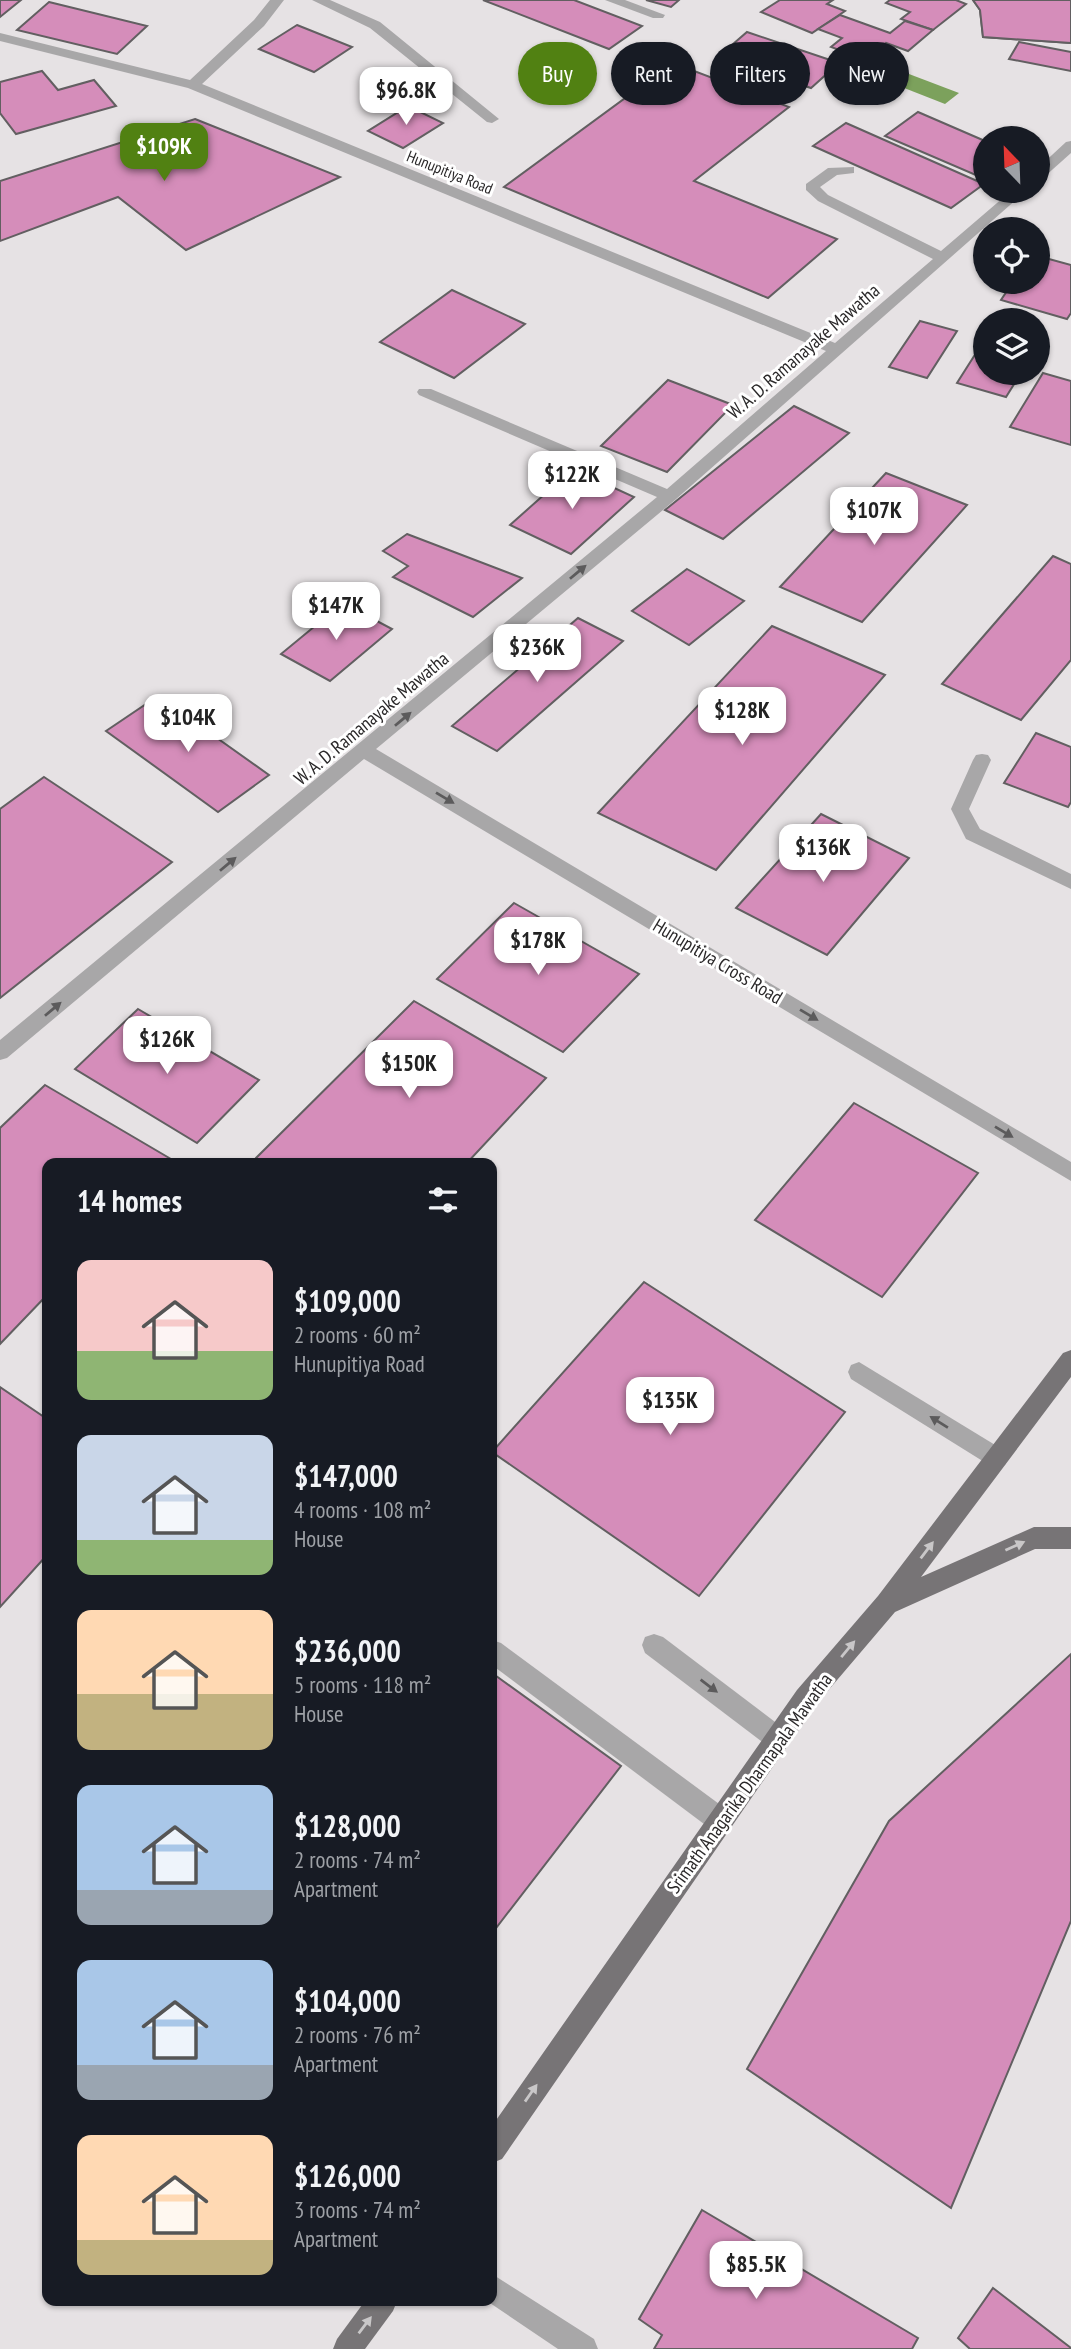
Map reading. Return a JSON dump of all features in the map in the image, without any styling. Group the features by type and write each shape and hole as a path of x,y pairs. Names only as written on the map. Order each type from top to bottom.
{"main road":[{"name":"Srimath Anagarika Dharmapala Mawatha","path":"497,2142 806,1698 886,1604 1071,1360"},
{"path":"886,1604 1034,1538 1071,1538"},
{"path":"347,2349 379,2306"}],"street":[{"path":"193,85 259,23 277,0"},
{"path":"319,0 375,24 492,119"},
{"path":"612,0 658,15"},
{"name":"Hunupitiya Road","path":"0,37 193,85 838,350"},
{"path":"1050,163 1071,145"},
{"path":"849,170 833,171 811,187 823,198 943,258"},
{"name":"W. A. D. Ramanayake Mawatha","path":"0,1052 669,496 1005,203"},
{"path":"425,392 669,496"},
{"name":"Hunupitiya Cross Road","path":"365,751 1071,1172"},
{"path":"982,760 960,809 973,834 1071,882"},
{"path":"859,1372 997,1458"},
{"path":"654,1645 778,1739"},
{"path":"497,1655 721,1821"},
{"path":"497,2291 584,2349"}],"shaded area":[{"path":"909,74 959,93 945,104 909,90"}],"building":[{"path":"0,0 21,0 0,17"},
{"path":"483,0 574,0 642,26 619,42 611,42 609,49 597,42"},
{"path":"646,0 679,0 671,7"},
{"path":"780,0 833,0 827,4 845,11 812,33 761,12"},
{"path":"890,0 956,0 966,4 933,30 901,19 910,12 886,3"},
{"path":"973,0 1015,0 1053,7 1048,0 1071,0 1071,43 983,37 980,10"},
{"path":"973,0 1071,0 1071,43 983,37 980,10"},
{"path":"49,2 147,26 117,54 17,30"},
{"path":"840,15 890,33 905,21 933,30 909,50 909,42 837,42 842,38 818,29"},
{"path":"297,25 352,47 314,72 259,49"},
{"path":"747,32 777,42 735,42"},
{"path":"1019,42 1071,52 1071,71 1009,59"},
{"path":"810,53 824,58 824,76 811,88"},
{"path":"42,71 58,90 94,80 116,106 16,134 0,113 0,82"},
{"path":"696,72 710,77 710,105 789,107 694,181 837,239 768,298 504,187 616,105 696,105"},
{"path":"408,106 443,123 403,148 368,131"},
{"path":"918,112 973,136 973,174 885,136"},
{"path":"195,119 340,177 186,250 118,197 0,241 0,181"},
{"path":"846,123 973,179 973,192 951,208 813,146"},
{"path":"1050,259 1071,265 1071,313 1067,319 1050,314 1050,308 1029,308 1001,300 1005,294 1050,294"},
{"path":"452,290 525,324 454,378 380,342"},
{"path":"920,321 957,331 927,378 889,367"},
{"path":"973,358 973,385 1014,385 1006,397 957,383"},
{"path":"1050,375 1071,381 1071,445 1010,427 1036,385 1050,385"},
{"path":"668,380 733,405 667,472 601,446"},
{"path":"794,406 849,433 723,539 665,510"},
{"path":"573,469 634,497 571,554 510,525"},
{"path":"886,473 967,505 862,622 780,587"},
{"path":"407,534 522,578 473,617 393,577 408,566 383,551"},
{"path":"1053,556 1071,564 1071,660 1021,720 942,684"},
{"path":"687,569 744,601 689,645 632,611"},
{"path":"343,603 392,629 330,681 281,654"},
{"path":"578,618 623,641 497,751 452,726"},
{"path":"772,626 885,675 716,870 598,813"},
{"path":"158,696 269,775 218,812 106,731"},
{"path":"1036,733 1071,747 1071,802 1068,807 1004,783"},
{"path":"44,777 172,862 0,998 0,809"},
{"path":"821,814 909,858 827,955 736,908"},
{"path":"514,903 639,974 563,1052 437,979"},
{"path":"414,1001 546,1078 472,1158 256,1158"},
{"path":"138,1009 259,1080 197,1143 75,1069"},
{"path":"45,1085 169,1158 42,1158 42,1300 0,1344 0,1128"},
{"path":"854,1103 978,1173 882,1297 755,1220"},
{"path":"644,1282 845,1412 699,1596 497,1455 497,1446"},
{"path":"0,1387 42,1416 42,1561 0,1607"},
{"path":"1071,1654 1071,1921 951,2208 747,2069 889,1821"},
{"path":"497,1677 621,1766 497,1927"},
{"path":"702,2210 918,2338 912,2349 654,2349 662,2335 639,2319"},
{"path":"993,2288 1071,2349 970,2349 958,2338"}]}
